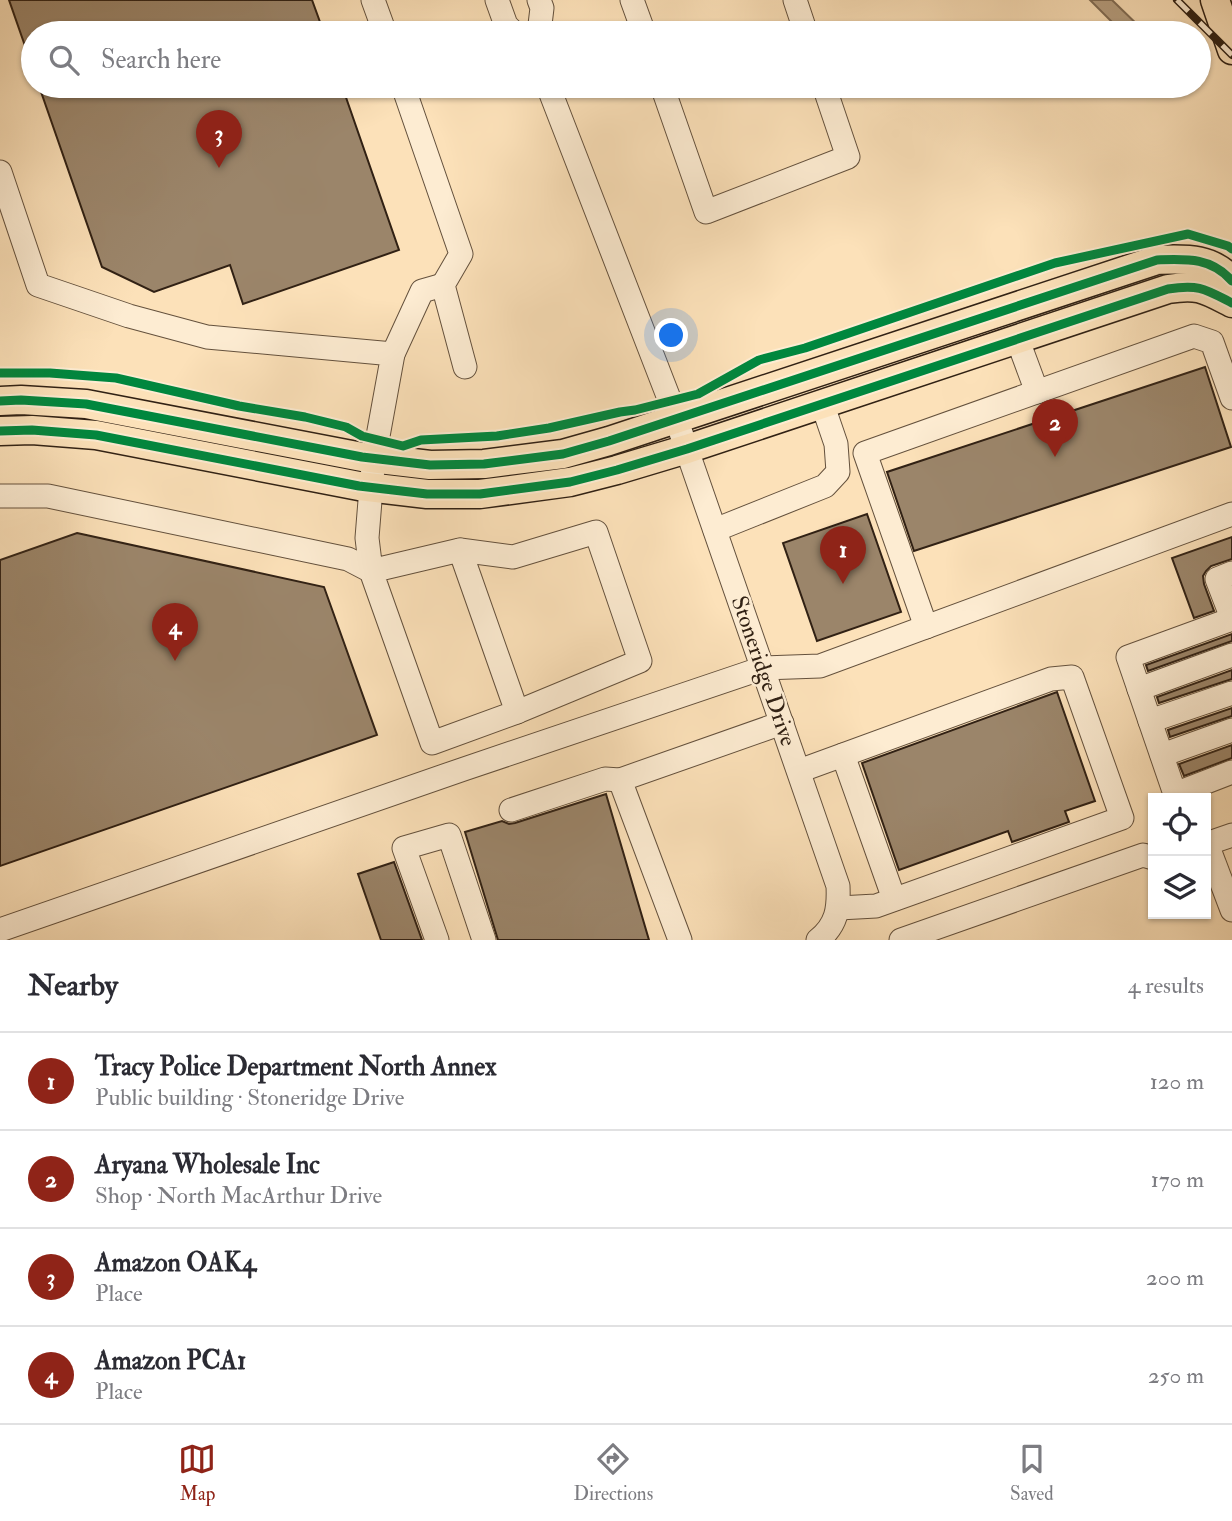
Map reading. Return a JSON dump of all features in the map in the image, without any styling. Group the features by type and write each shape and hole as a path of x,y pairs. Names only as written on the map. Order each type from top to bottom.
{"main road":[{"path":"1215,0 1232,50"},
{"path":"0,401 86,404 374,458 430,464 484,464 563,454 609,441 1157,260 1191,259 1216,267 1232,281"},
{"path":"0,431 32,429 96,435 371,488 427,494 480,494 570,482 617,470 1168,289 1187,286 1205,289 1232,303"}],"street":[{"path":"373,0 381,21"},
{"path":"498,0 505,21"},
{"path":"539,0 542,8 540,21"},
{"path":"632,0 640,21"},
{"path":"795,0 802,21"},
{"path":"0,496 48,496 348,559 371,571 460,550 513,557 596,532 640,661 517,712 432,743 371,571 367,538 374,458 393,354 422,291 443,285 461,254 407,98"},
{"name":"Stoneridge Drive","path":"553,98 677,419 838,886 830,929"},
{"path":"666,98 706,212 848,157 828,98"},
{"path":"0,172 38,285 129,316 207,337 393,354"},
{"path":"443,285 465,367"},
{"path":"926,627 864,453 1194,336 1212,342 1232,398"},
{"path":"1017,338 1037,392"},
{"path":"715,530 825,486 838,472 836,444 822,403"},
{"path":"0,930 763,668 820,666 1232,514"},
{"path":"460,550 517,712"},
{"path":"1232,573 1217,579 1232,618 1128,657 1175,794 1232,772"},
{"path":"1139,689 1232,656"},
{"path":"799,771 1051,679 1072,677 1122,818 894,899 830,929"},
{"path":"1150,721 1232,693"},
{"path":"511,810 605,779 620,780 782,723"},
{"path":"1162,755 1232,730"},
{"path":"844,755 894,899"},
{"path":"620,780 680,940"},
{"path":"438,940 404,848 449,835 484,940"},
{"path":"1211,842 1232,835"},
{"path":"901,940 1143,855 1148,856"},
{"path":"1211,856 1232,910"}],"shaded area":[{"path":"1090,0 1112,0 1134,21 1111,21"}],"building":[{"path":"9,0 312,0 320,21 21,21 21,34"},
{"path":"43,98 346,98 399,250 243,304 230,265 154,292 102,267"},
{"path":"1205,367 1231,447 914,551 887,472"},
{"path":"867,514 901,612 817,641 783,543"},
{"path":"77,533 324,587 377,735 0,866 0,560"},
{"path":"1232,537 1232,559 1211,566 1203,576 1214,611 1194,618 1172,558"},
{"path":"1232,634 1232,641 1148,671 1146,665"},
{"path":"1232,670 1232,679 1159,703 1157,697"},
{"path":"1057,692 1095,801 1065,811 1069,822 1012,842 1008,831 899,870 862,763"},
{"path":"1232,708 1232,716 1170,737 1168,730"},
{"path":"1232,745 1232,758 1184,776 1179,764"},
{"path":"606,794 649,940 498,940 465,832 502,821 515,823"},
{"path":"394,862 422,940 381,940 358,874"}],"railway":[{"path":"1177,0 1198,21"},
{"path":"1211,34 1232,55"}],"cycle path":[{"path":"0,373 50,373 116,378 239,406 305,417 403,446 421,440 497,436 549,428 698,394 759,360 805,348 1055,263 1188,234 1232,249"},
{"path":"0,401 86,404 362,457 430,465 484,464 563,454 609,441 1157,260 1198,261 1216,267 1232,281"},
{"path":"0,431 32,430 96,435 359,486 427,494 480,494 570,482 617,470 1168,289 1202,289 1232,303"}],"place":[{"name":"Amazon OAK4","path":"219,168"},
{"name":"Aryana Wholesale Inc","path":"1055,457"},
{"name":"Tracy Police Department North Annex","path":"843,584"},
{"name":"Amazon PCA1","path":"175,661"}]}
